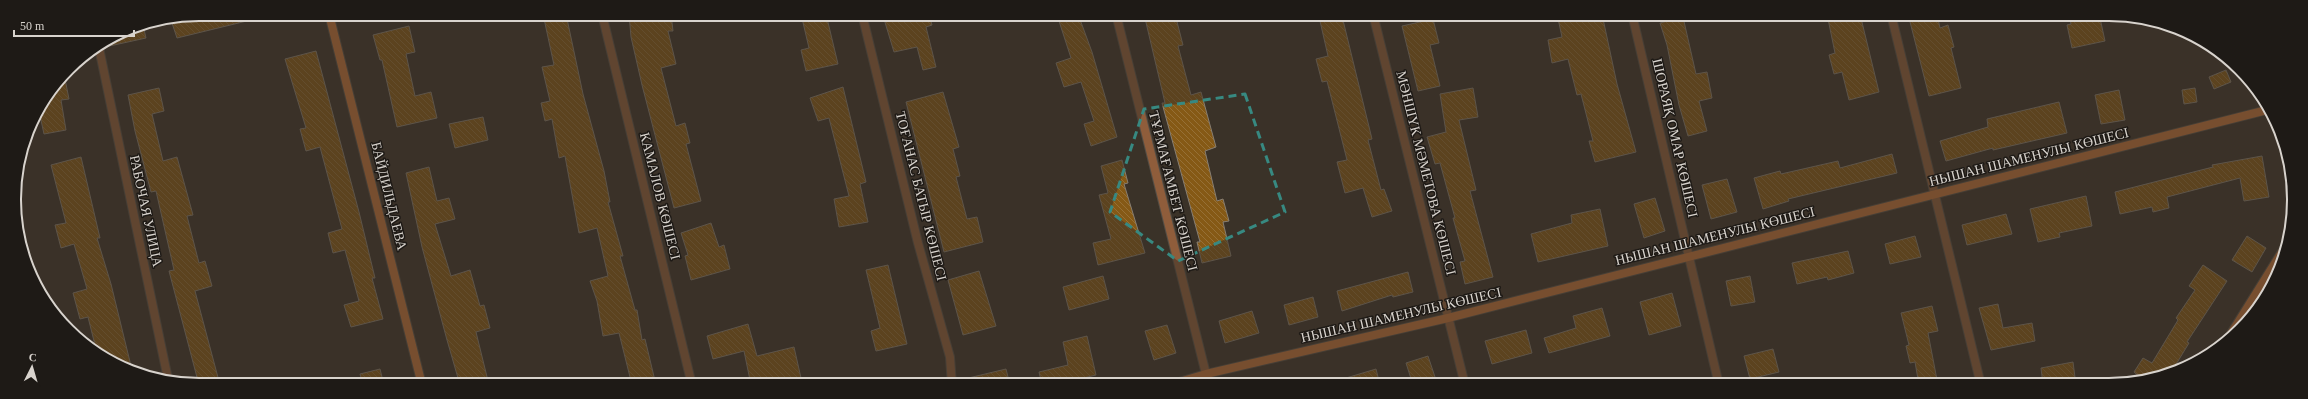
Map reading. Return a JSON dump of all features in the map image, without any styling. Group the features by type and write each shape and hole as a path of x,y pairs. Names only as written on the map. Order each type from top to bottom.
{"street":[{"name":"БАЙДИЛЬДАЕВА","path":"331,21 420,378"},
{"name":"КАМАЛОВ КӨШЕСІ","path":"604,21 690,378"},
{"name":"ТОҒАНАС БАТЫР КӨШЕСІ","path":"864,21 918,243 950,357 952,378"},
{"name":"ТҰРМАҒАМБЕТ КӨШЕСІ","path":"1118,21 1206,374"},
{"name":"МӘНШҮК МӘМЕТОВА КӨШЕСІ","path":"1375,21 1463,378"},
{"name":"ШОРАЯҚ ОМАР КӨШЕСІ","path":"1634,21 1718,378"},
{"path":"1893,21 1979,378"},
{"name":"РАБОЧАЯ УЛИЦА","path":"100,51 167,375"},
{"name":"НЫШАН ШАМЕНУЛЫ КӨШЕСІ","path":"1193,378 1448,318 2263,111"},
{"path":"2237,323 2276,262"}],"highlighted area":[{"path":"1245,94 1285,212 1178,261 1110,212 1144,109"}],"building":[{"path":"188,21 247,21 177,38 172,23"},
{"path":"545,21 567,21 583,94 604,171 610,202 608,202 623,256 620,256 635,310 637,310 642,340 645,339 654,378 630,378 619,333 603,336 597,301 590,281 608,276 597,228 579,233 565,156 559,158 552,119 545,121 541,103 550,101 542,67 554,65"},
{"path":"630,21 672,21 673,31 668,31 676,64 661,68 676,126 685,123 690,143 686,144 701,201 674,208 631,37"},
{"path":"803,21 828,21 838,64 806,71 801,50 809,48"},
{"path":"885,21 931,21 932,25 926,27 936,67 923,70 917,47 894,52"},
{"path":"1059,21 1081,21 1092,52 1117,137 1091,146 1084,124 1094,121 1081,82 1064,87 1056,63 1071,58"},
{"path":"1146,21 1177,21 1183,45 1178,46 1191,95 1201,92 1216,147 1205,151 1217,201 1223,199 1229,221 1223,222 1231,256 1202,263 1197,242 1200,242 1162,103 1165,103"},
{"path":"1320,21 1343,21 1372,139 1368,140 1381,190 1384,189 1392,211 1372,217 1363,188 1345,193 1337,162 1347,160 1327,81 1322,82 1316,59 1328,56"},
{"path":"1424,21 1434,21 1439,43 1430,45 1440,86 1418,91 1402,26"},
{"path":"1559,21 1604,21 1617,84 1636,152 1595,162 1589,141 1593,141 1581,94 1577,95 1568,59 1552,63 1548,40 1562,37"},
{"path":"1668,21 1684,21 1696,74 1707,72 1712,98 1699,101 1707,131 1688,136 1679,105 1667,45 1660,23"},
{"path":"1828,21 1862,21 1879,92 1849,100 1842,72 1834,74 1829,55 1835,53"},
{"path":"1910,21 1938,21 1940,28 1948,25 1954,47 1951,48 1961,88 1929,96"},
{"path":"2070,21 2101,21 2105,41 2072,48 2067,25 2071,24"},
{"path":"409,26 415,52 406,54 415,96 431,92 437,118 397,127 382,60 380,60 373,35"},
{"path":"144,29 146,38 108,46"},
{"path":"316,51 359,212 375,278 372,278 383,319 351,327 344,305 359,301 345,250 333,253 328,233 342,229 320,147 306,151 300,129 306,128 285,59"},
{"path":"2226,70 2231,82 2214,89 2209,77"},
{"path":"65,81 69,99 61,100 66,130 44,134 41,118 51,100"},
{"path":"843,87 866,182 860,184 868,222 839,227 834,199 849,196 829,118 818,121 810,98"},
{"path":"159,88 164,111 152,114 163,161 177,157 193,215 187,216 199,263 205,261 212,286 195,291 218,378 197,378 169,271 174,270 156,191 151,192 135,131 128,95"},
{"path":"1473,88 1478,117 1459,120 1476,190 1470,191 1493,277 1465,284 1460,262 1465,261 1453,218 1455,218 1440,163 1435,164 1427,137 1446,132 1440,94"},
{"path":"2195,88 2197,102 2184,104 2182,90"},
{"path":"2119,90 2125,120 2101,124 2095,95"},
{"path":"943,92 959,147 953,149 960,176 956,177 967,219 977,217 983,242 944,252 906,102"},
{"path":"2059,102 2067,133 1993,150 1993,148 1946,161 1940,141 1988,127 1987,119"},
{"path":"483,117 488,140 455,148 449,124"},
{"path":"1892,154 1897,173 1788,199 1789,201 1763,209 1754,178 1780,171 1781,174 1838,161 1840,168"},
{"path":"2262,156 2269,197 2244,201 2240,178 2167,197 2169,208 2153,212 2152,207 2120,214 2115,192 2213,167 2212,165"},
{"path":"81,157 100,238 97,238 111,284 130,364 110,354 95,344 88,317 80,319 73,293 87,289 74,244 61,248 55,225 66,223 51,165"},
{"path":"1122,160 1128,183 1124,184 1145,253 1098,265 1093,243 1111,239 1099,195 1108,193 1101,166"},
{"path":"429,167 437,201 449,198 455,219 435,224 451,276 470,270 480,306 484,305 490,328 476,332 487,378 458,378 422,247 406,173"},
{"path":"1727,179 1737,212 1711,219 1702,185"},
{"path":"2086,196 2092,226 2059,233 2060,237 2038,242 2030,209"},
{"path":"1655,198 1665,231 1644,238 1634,204"},
{"path":"1600,209 1608,246 1538,262 1531,234 1572,223 1571,215"},
{"path":"2006,214 2012,234 1967,245 1962,225"},
{"path":"711,223 719,247 724,245 730,269 691,280 685,256 688,255 681,233"},
{"path":"1915,236 1921,257 1890,264 1885,244"},
{"path":"2247,236 2266,248 2252,272 2232,260"},
{"path":"1848,251 1854,273 1828,280 1827,277 1797,284 1792,263"},
{"path":"888,265 907,344 876,351 871,331 880,328 866,270"},
{"path":"2203,265 2227,281 2187,342 2189,343 2176,364 2166,369 2138,375 2134,372 2143,358 2152,363 2178,320 2176,318 2195,290 2189,286"},
{"path":"979,271 996,326 963,335 948,280"},
{"path":"1408,272 1413,292 1393,297 1392,295 1342,311 1337,291"},
{"path":"1103,276 1109,299 1069,310 1063,287"},
{"path":"1750,276 1755,302 1731,306 1726,281"},
{"path":"1672,293 1681,326 1649,335 1640,302"},
{"path":"1313,297 1318,317 1289,325 1284,305"},
{"path":"1998,304 2003,328 2032,323 2035,341 1991,350 1979,308"},
{"path":"1932,306 1938,331 1928,333 1937,378 1918,378 1915,362 1910,363 1906,346 1909,345 1901,313"},
{"path":"1602,308 1610,336 1549,353 1544,338 1576,328 1573,316"},
{"path":"1252,311 1259,333 1225,343 1219,321"},
{"path":"748,324 757,356 794,347 801,378 750,378 744,351 713,359 707,336"},
{"path":"1167,325 1176,353 1154,360 1145,331"},
{"path":"1526,330 1532,353 1492,364 1485,341"},
{"path":"1087,336 1096,375 1083,378 1040,378 1039,372 1068,365 1063,342"},
{"path":"1773,349 1779,372 1750,378 1744,356"},
{"path":"1428,356 1435,378 1411,378 1406,363"},
{"path":"2073,362 2075,378 2042,378 2041,368"},
{"path":"380,369 382,378 361,378 360,374"},
{"path":"1006,369 1008,378 968,378"},
{"path":"1376,369 1378,378 1346,378"}]}
